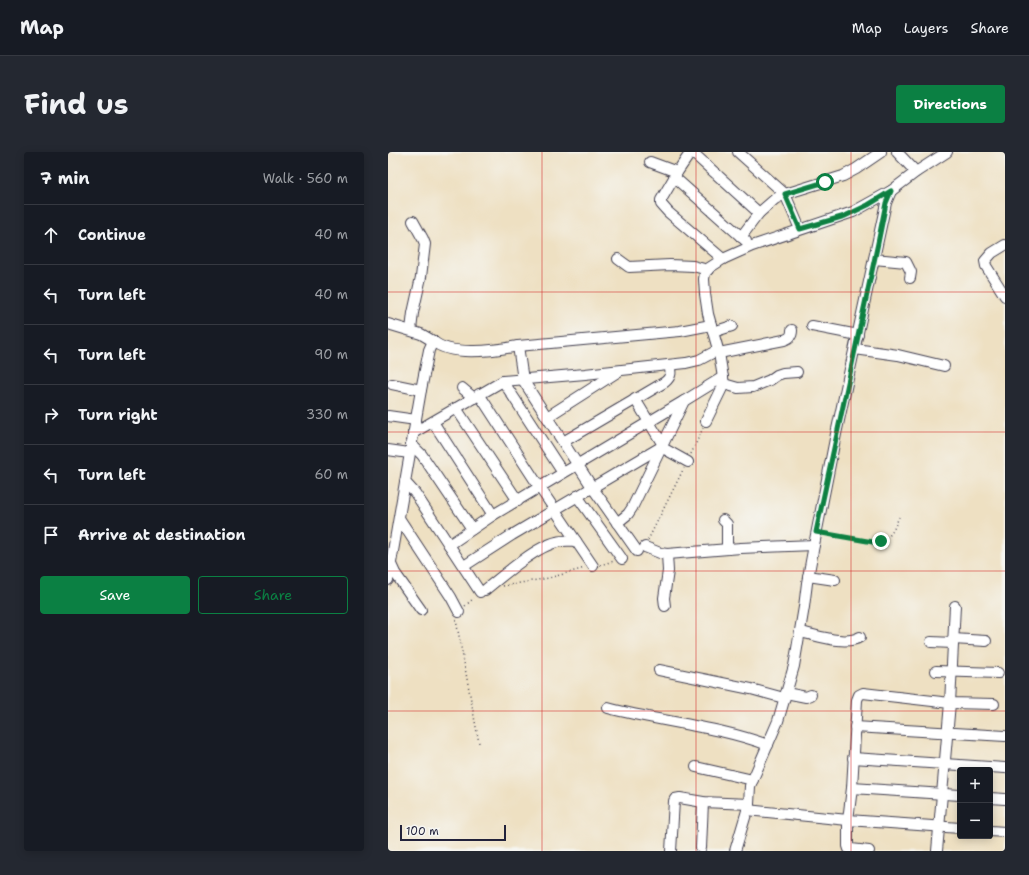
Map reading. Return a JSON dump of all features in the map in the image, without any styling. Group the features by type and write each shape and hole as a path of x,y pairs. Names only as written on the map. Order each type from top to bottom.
{"street":[{"path":"723,259 668,212 661,204 660,200 691,152 759,213"},
{"path":"738,152 785,194 800,229"},
{"path":"897,152 916,172"},
{"path":"706,421 724,381 705,294 704,279 708,270 723,259 752,246 800,229 845,216 868,205 891,191 946,152"},
{"path":"741,237 759,213 775,199 785,194 843,176 856,169 876,153"},
{"path":"650,162 675,175 752,246"},
{"path":"735,851 748,807 750,786 778,720 794,666 816,532 886,203 891,191"},
{"path":"411,330 421,277 425,244 413,221"},
{"path":"1005,245 992,253 985,261 986,266 1005,296"},
{"path":"618,259 629,267 670,265 693,266 708,270"},
{"path":"874,260 906,262 911,272 910,278"},
{"path":"388,324 421,334 441,348 456,350 492,350 518,346 732,326"},
{"path":"812,326 858,335"},
{"path":"413,433 502,381 686,363 718,352 784,340 789,338 792,334 792,330"},
{"path":"388,580 421,390 429,350 433,341"},
{"path":"518,346 523,380 617,523 641,549 667,554 728,549 814,545"},
{"path":"855,348 898,355 944,366"},
{"path":"563,442 668,379 671,373 669,365"},
{"path":"547,417 621,370"},
{"path":"724,381 738,388 753,387 770,380 777,375 797,372"},
{"path":"502,381 563,473"},
{"path":"450,544 494,515 684,401 724,381"},
{"path":"392,384 421,390"},
{"path":"462,388 477,396 593,566"},
{"path":"635,399 662,446 688,462"},
{"path":"617,523 628,514 632,508 684,401"},
{"path":"456,408 518,501"},
{"path":"388,416 416,420"},
{"path":"433,422 494,515"},
{"path":"464,566 512,535 662,446"},
{"path":"388,450 410,449 422,455 472,529"},
{"path":"405,482 415,493 464,566 483,591 503,575 546,546 556,542 576,541"},
{"path":"577,496 622,559"},
{"path":"399,518 451,596 459,612"},
{"path":"724,520 727,524 728,549"},
{"path":"664,606 668,571 667,554"},
{"path":"390,562 395,573 421,610"},
{"path":"808,576 835,580"},
{"path":"937,851 948,733 955,606"},
{"path":"800,632 841,640 853,640 860,636"},
{"path":"931,642 986,641"},
{"path":"659,670 785,695 806,697 811,695"},
{"path":"936,671 998,673"},
{"path":"869,851 849,848 848,820 852,788 857,700 859,695 950,703 994,704"},
{"path":"608,708 748,738 768,745"},
{"path":"855,728 1005,736"},
{"path":"853,758 1005,768"},
{"path":"696,767 753,780"},
{"path":"852,788 957,795"},
{"path":"672,851 675,798 848,820 957,828"},
{"path":"993,798 1005,799"},
{"path":"701,848 703,802"},
{"path":"993,831 1005,832"}],"path":[{"path":"816,532 873,542 881,541 887,538 892,532 899,517"},
{"path":"459,612 456,614 456,624 463,666 472,700 479,743"}],"route":[{"path":"825,182 785,194 800,229 845,216 868,205 891,191 886,203 816,532 873,542 881,541"}]}
